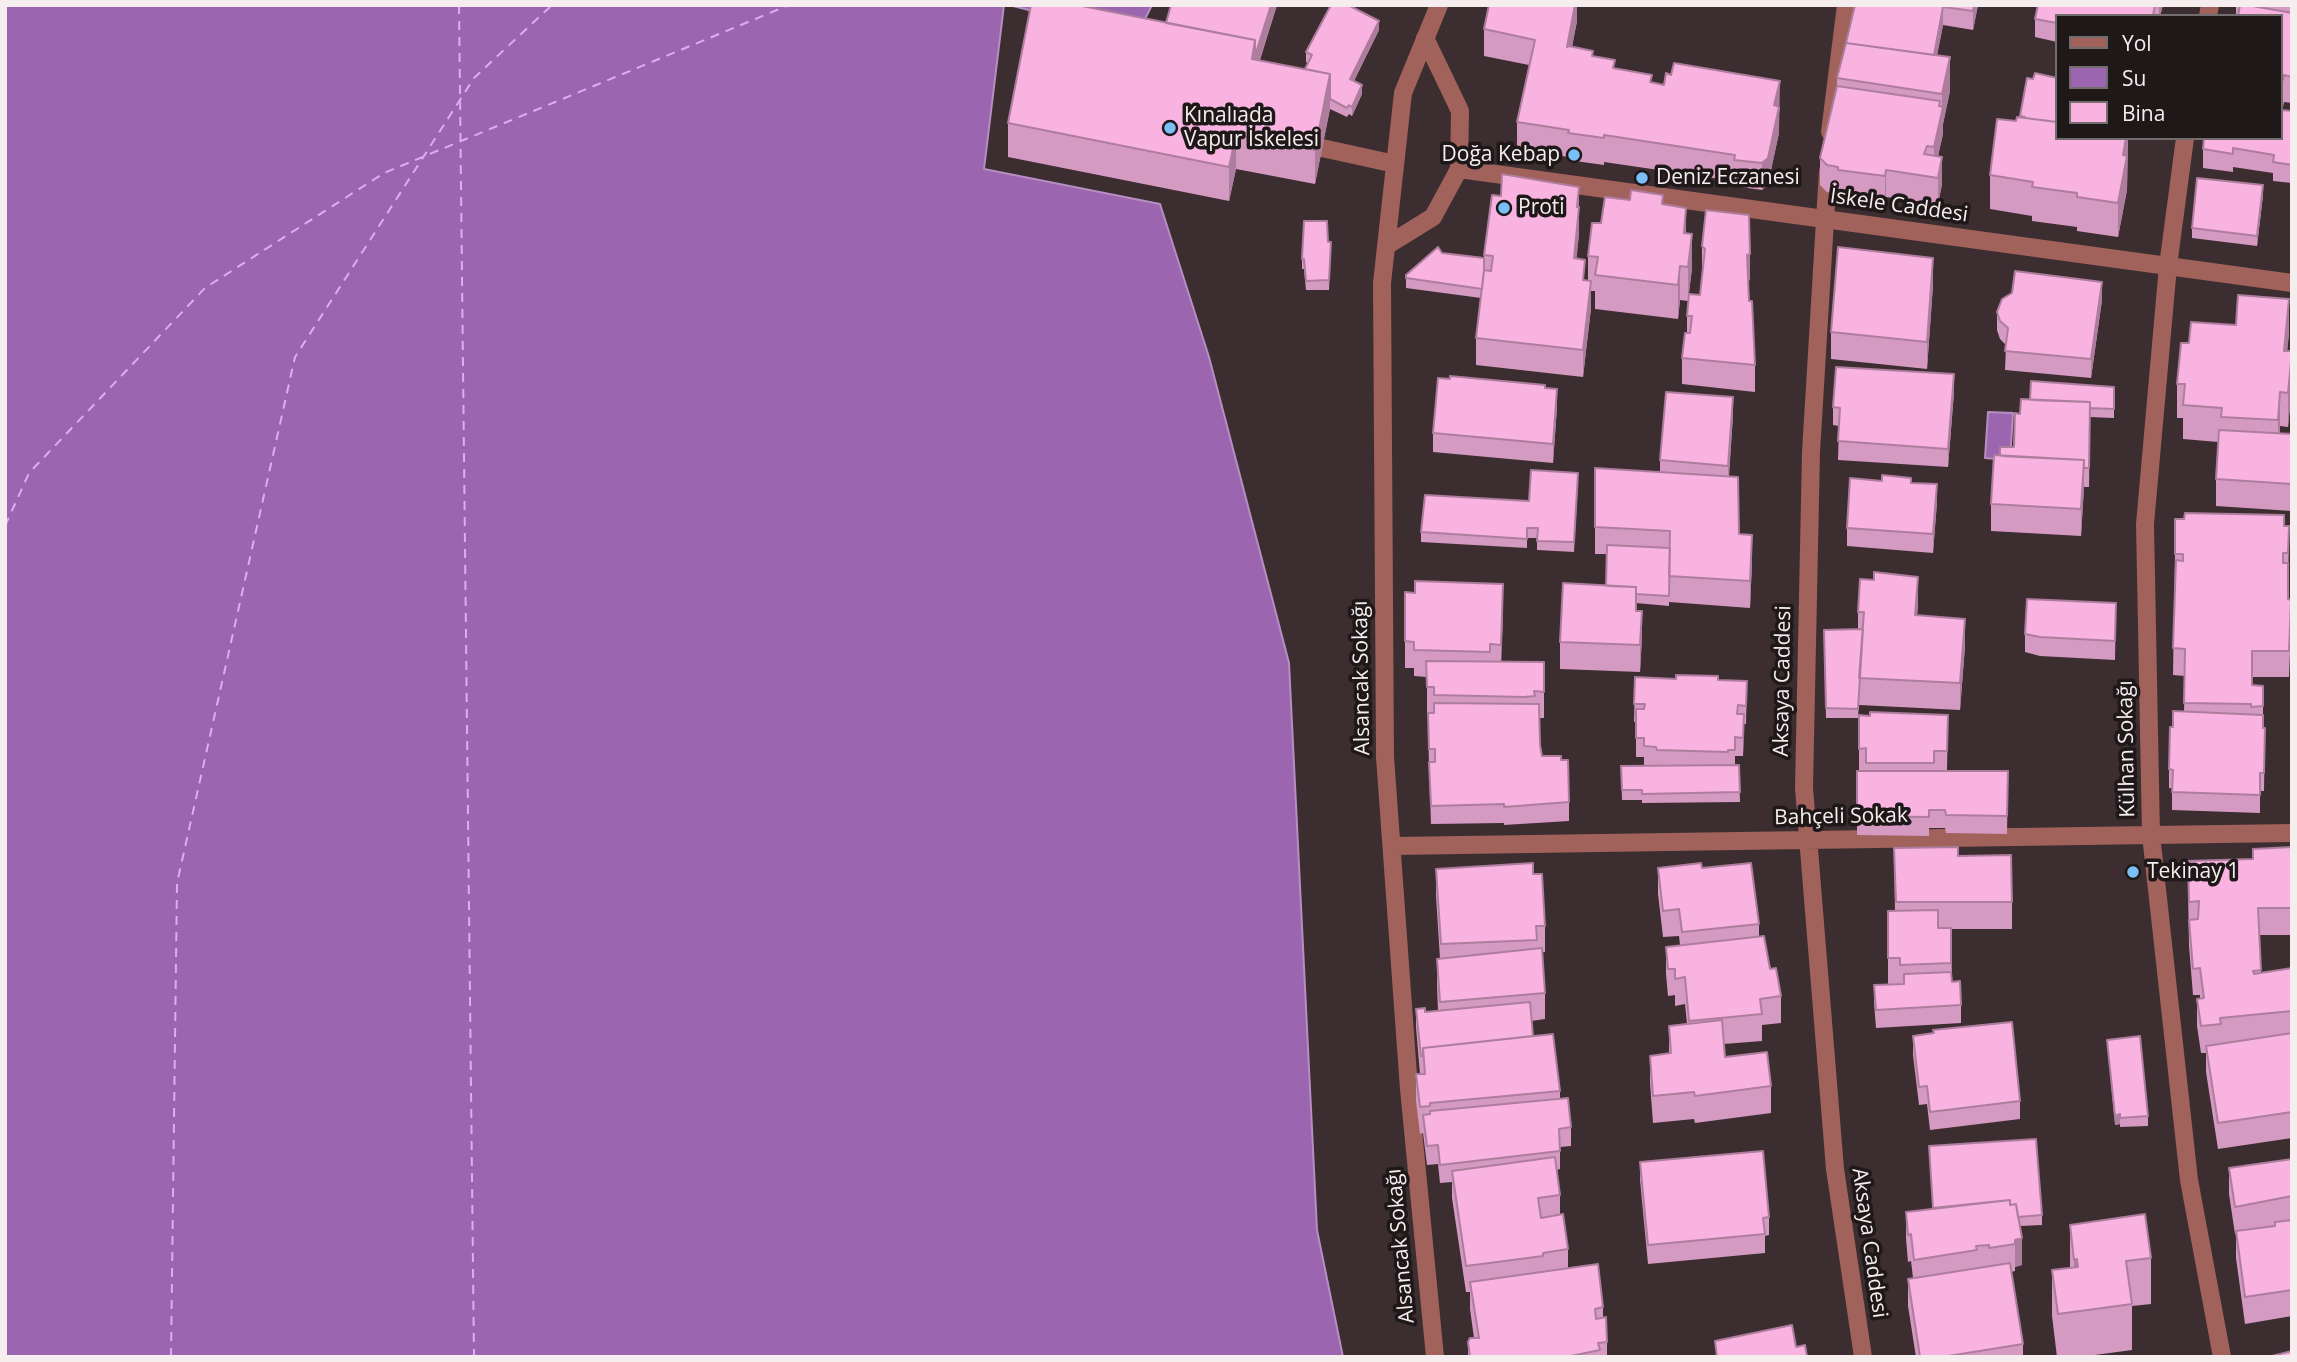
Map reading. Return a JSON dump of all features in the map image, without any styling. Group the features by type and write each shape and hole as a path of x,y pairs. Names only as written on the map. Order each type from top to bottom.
{"street":[{"name":"Alsancak Sokağı","path":"1435,1357 1409,1089 1385,757 1382,283 1403,93 1439,5"},
{"name":"Aksaya Caddesi","path":"1846,5 1831,116 1811,452 1804,788 1835,1170 1863,1357"},
{"path":"1386,246 1433,216 1459,169 1460,111 1425,38"},
{"name":"Külhan Sokağı","path":"2185,140 2168,266 2145,524 2151,835 2189,1180 2222,1357"},
{"path":"1322,148 1395,164"},
{"name":"İskele Caddesi","path":"1459,169 2292,283"},
{"name":"Bahçeli Sokak","path":"1392,846 2292,833"}],"water":[{"path":"5,5 1004,5 984,169 1160,204 1209,357 1289,663 1317,1230 1343,1357 5,1357"},
{"path":"1009,5 1152,5 1136,37"},
{"path":"1988,412 2013,413 2010,460 1985,458"}],"building":[{"name":"Kınalıada Vapur İskelesi","path":"1031,5 1077,5 1255,40 1252,59 1330,74 1315,150 1236,135 1229,167 1008,123"},
{"path":"1171,5 1271,5 1255,56 1255,40 1166,23"},
{"path":"1331,5 1348,5 1379,21 1350,79 1362,85 1352,107 1349,105 1347,108 1330,99 1330,74 1305,69 1312,55 1306,52"},
{"path":"1489,5 1575,5 1567,47 1593,51 1592,56 1615,60 1613,68 1652,75 1650,82 1664,85 1666,73 1671,75 1674,63 1780,81 1774,105 1779,107 1768,158 1762,163 1734,160 1735,155 1604,135 1604,138 1568,133 1569,130 1517,122 1535,40 1484,29"},
{"path":"1855,5 1974,5 1973,11 1943,7 1934,55 1846,43 1845,47"},
{"path":"2038,5 2155,5 2153,14 2056,14 2056,23 2035,19"},
{"path":"2240,5 2292,13 2292,77 2284,75 2283,80 2283,14 2238,14"},
{"path":"1846,43 1950,57 1942,94 1837,78"},
{"path":"2035,73 2056,78 2056,122 2020,116 2027,78 2033,79"},
{"path":"1837,86 1940,101 1939,106 1943,107 1934,147 1927,146 1924,154 1942,157 1938,178 1886,170 1885,176 1838,170 1838,167 1827,165 1820,158"},
{"path":"2283,110 2292,111 2292,165 2273,162 2274,155 2233,148 2233,154 2203,149 2204,140 2283,140"},
{"path":"2017,117 2056,122 2056,140 2126,140 2123,155 2127,156 2118,203 2077,197 2077,193 2032,187 2033,182 1990,175 1997,119 2016,121"},
{"path":"1502,174 1579,187 1574,258 1585,260 1583,280 1591,281 1583,350 1476,338 1484,270 1491,271 1493,256 1484,255 1492,195 1501,196"},
{"path":"2197,178 2263,185 2257,236 2192,228"},
{"path":"1631,190 1663,195 1662,204 1686,208 1684,233 1692,234 1688,267 1680,266 1678,285 1595,275 1598,257 1588,256 1592,223 1601,223 1605,197 1630,200"},
{"path":"1706,210 1749,215 1750,254 1747,255 1755,365 1682,358 1685,333 1690,333 1692,316 1687,316 1689,294 1700,295"},
{"path":"1304,221 1327,221 1328,242 1331,242 1329,280 1306,281 1302,259"},
{"path":"1438,247 1442,253 1484,258 1482,289 1406,278 1406,275"},
{"path":"1838,247 1933,258 1927,342 1831,332"},
{"path":"2015,271 2102,282 2091,359 2005,351 2008,328 2000,321 1997,312 2002,299 2012,293"},
{"path":"2238,295 2289,299 2284,351 2292,351 2288,393 2280,392 2278,420 2221,417 2222,408 2183,405 2185,384 2177,384 2181,343 2189,343 2191,322 2236,325"},
{"path":"1836,367 1954,374 1948,449 1838,441 1840,408 1833,407"},
{"path":"1450,376 1545,385 1545,388 1557,389 1553,444 1433,433 1438,378 1450,379"},
{"path":"2031,381 2114,387 2114,409 2090,408 2090,402 2030,400"},
{"path":"1666,392 1733,397 1728,466 1660,460"},
{"path":"2021,399 2090,402 2089,468 2084,468 2084,460 2000,456 2000,447 2014,447 2015,413 2020,414"},
{"path":"2219,430 2292,434 2292,484 2216,479"},
{"path":"1994,455 2084,460 2081,509 1991,504"},
{"path":"1595,468 1738,477 1739,534 1752,535 1750,581 1669,576 1670,531 1595,527"},
{"path":"1531,470 1578,473 1574,542 1537,541 1538,528 1527,528 1527,539 1421,532 1425,495 1529,501"},
{"path":"1882,475 1911,478 1911,483 1937,484 1933,534 1847,528 1850,478 1882,481"},
{"path":"2185,513 2284,515 2284,526 2289,526 2288,553 2283,553 2283,563 2288,563 2288,599 2291,600 2289,651 2252,651 2252,685 2263,686 2263,706 2184,703 2185,649 2173,648 2176,560 2183,561 2183,554 2175,554 2175,519 2184,519"},
{"path":"1607,545 1670,548 1669,596 1636,594 1636,587 1606,586"},
{"path":"1874,572 1918,577 1915,615 1965,619 1960,683 1859,678 1864,612 1858,612 1860,579 1874,580"},
{"path":"1415,581 1503,584 1501,645 1490,644 1490,652 1414,650 1414,642 1405,641 1405,592 1415,593"},
{"path":"1563,583 1636,587 1636,611 1642,611 1640,645 1560,642"},
{"path":"2027,599 2116,603 2115,641 2025,634"},
{"path":"1863,629 1858,709 1826,708 1824,630"},
{"path":"1426,661 1544,662 1544,692 1534,691 1535,696 1524,697 1434,695 1434,687 1427,687"},
{"path":"1676,675 1718,676 1718,680 1747,681 1746,706 1738,705 1737,714 1744,714 1743,738 1735,737 1735,750 1657,750 1656,747 1644,746 1644,738 1636,738 1636,709 1644,709 1645,704 1634,704 1635,677 1676,679"},
{"path":"1434,703 1539,704 1542,756 1561,756 1561,760 1568,760 1569,802 1504,807 1504,804 1431,806 1429,762 1435,762 1435,749 1429,749 1428,713 1434,713"},
{"path":"2173,711 2263,715 2264,773 2260,773 2260,795 2172,792 2173,770 2169,769"},
{"path":"1870,712 1948,715 1947,751 1934,751 1934,763 1866,763 1866,748 1859,749 1859,715 1870,716"},
{"path":"1739,765 1740,792 1642,794 1642,790 1622,790 1621,766"},
{"path":"1857,771 2008,771 2007,816 1946,815 1945,810 1929,810 1929,817 1857,816"},
{"path":"1958,847 1958,856 2011,855 2012,902 1896,902 1894,848"},
{"path":"2292,847 2292,908 2258,908 2261,970 2253,971 2254,974 2292,968 2292,1011 2220,1018 2221,1024 2201,1026 2197,999 2204,998 2200,968 2193,969 2189,920 2198,919 2199,901 2189,902 2188,861 2253,859 2253,849"},
{"path":"1533,863 1533,874 1542,874 1545,926 1536,926 1537,940 1441,944 1436,869"},
{"path":"1701,863 1702,868 1751,863 1759,924 1682,932 1679,909 1663,911 1658,868"},
{"path":"1938,910 1938,928 1951,928 1951,963 1900,965 1900,958 1888,958 1888,911"},
{"path":"1764,936 1770,969 1776,968 1781,996 1760,999 1762,1014 1689,1021 1685,977 1675,979 1675,969 1668,969 1666,947"},
{"path":"1542,948 1545,993 1440,1002 1437,959"},
{"path":"1951,972 1952,982 1960,981 1961,1005 1876,1010 1874,985 1904,984 1904,974"},
{"path":"1530,1002 1533,1036 1423,1048 1421,1056 1416,1009 1425,1008 1425,1012"},
{"path":"1722,1020 1725,1057 1767,1052 1771,1086 1695,1096 1694,1092 1653,1096 1650,1056 1671,1053 1669,1026"},
{"path":"2012,1022 2020,1101 1930,1112 1927,1086 1919,1087 1913,1036 1934,1033 1933,1030"},
{"path":"2292,1033 2292,1112 2218,1123 2206,1046"},
{"path":"1553,1034 1560,1091 1430,1103 1430,1106 1420,1107 1416,1074 1425,1074 1423,1048"},
{"path":"2140,1036 2148,1116 2120,1118 2120,1114 2115,1116 2107,1040"},
{"path":"1568,1098 1571,1127 1559,1129 1560,1151 1440,1165 1438,1145 1427,1146 1423,1115 1430,1114 1430,1111"},
{"path":"2036,1139 2042,1215 2018,1217 2016,1204 2010,1205 2010,1200 1933,1208 1929,1146"},
{"path":"1763,1151 1769,1217 1763,1218 1765,1234 1648,1245 1640,1162"},
{"path":"1555,1157 1560,1195 1538,1198 1541,1218 1563,1214 1568,1249 1543,1253 1543,1256 1466,1266 1452,1171"},
{"path":"2292,1159 2292,1196 2235,1207 2229,1168"},
{"path":"2010,1200 2010,1205 2016,1204 2022,1238 2015,1240 2015,1244 1989,1248 1989,1245 1976,1246 1977,1250 1914,1260 1906,1212"},
{"path":"2145,1214 2151,1258 2126,1261 2132,1304 2058,1314 2052,1270 2078,1267 2077,1259 2074,1260 2070,1225"},
{"path":"2292,1220 2292,1290 2245,1297 2236,1231 2275,1226 2275,1222"},
{"path":"2010,1263 2023,1344 1942,1357 1920,1357 1908,1279"},
{"path":"1598,1264 1603,1307 1595,1309 1596,1319 1606,1317 1607,1342 1598,1343 1600,1350 1566,1357 1470,1357 1468,1342 1470,1338 1479,1338 1470,1282"},
{"path":"1792,1325 1796,1347 1805,1345 1807,1357 1717,1357 1715,1341"},
{"path":"2292,1351 2292,1357 2268,1357"}],"ferry route":[{"path":"459,5 474,1357"},
{"path":"171,1357 177,883 295,357 474,78 552,5"},
{"path":"5,526 29,473 205,288 384,173 789,5"}],"place":[{"name":"Kınalıada Vapur İskelesi","path":"1170,128"},
{"name":"Doğa Kebap","path":"1574,155"},
{"name":"Deniz Eczanesi","path":"1642,178"},
{"name":"Proti","path":"1504,208"},
{"name":"Tekinay 1","path":"2133,872"}]}
